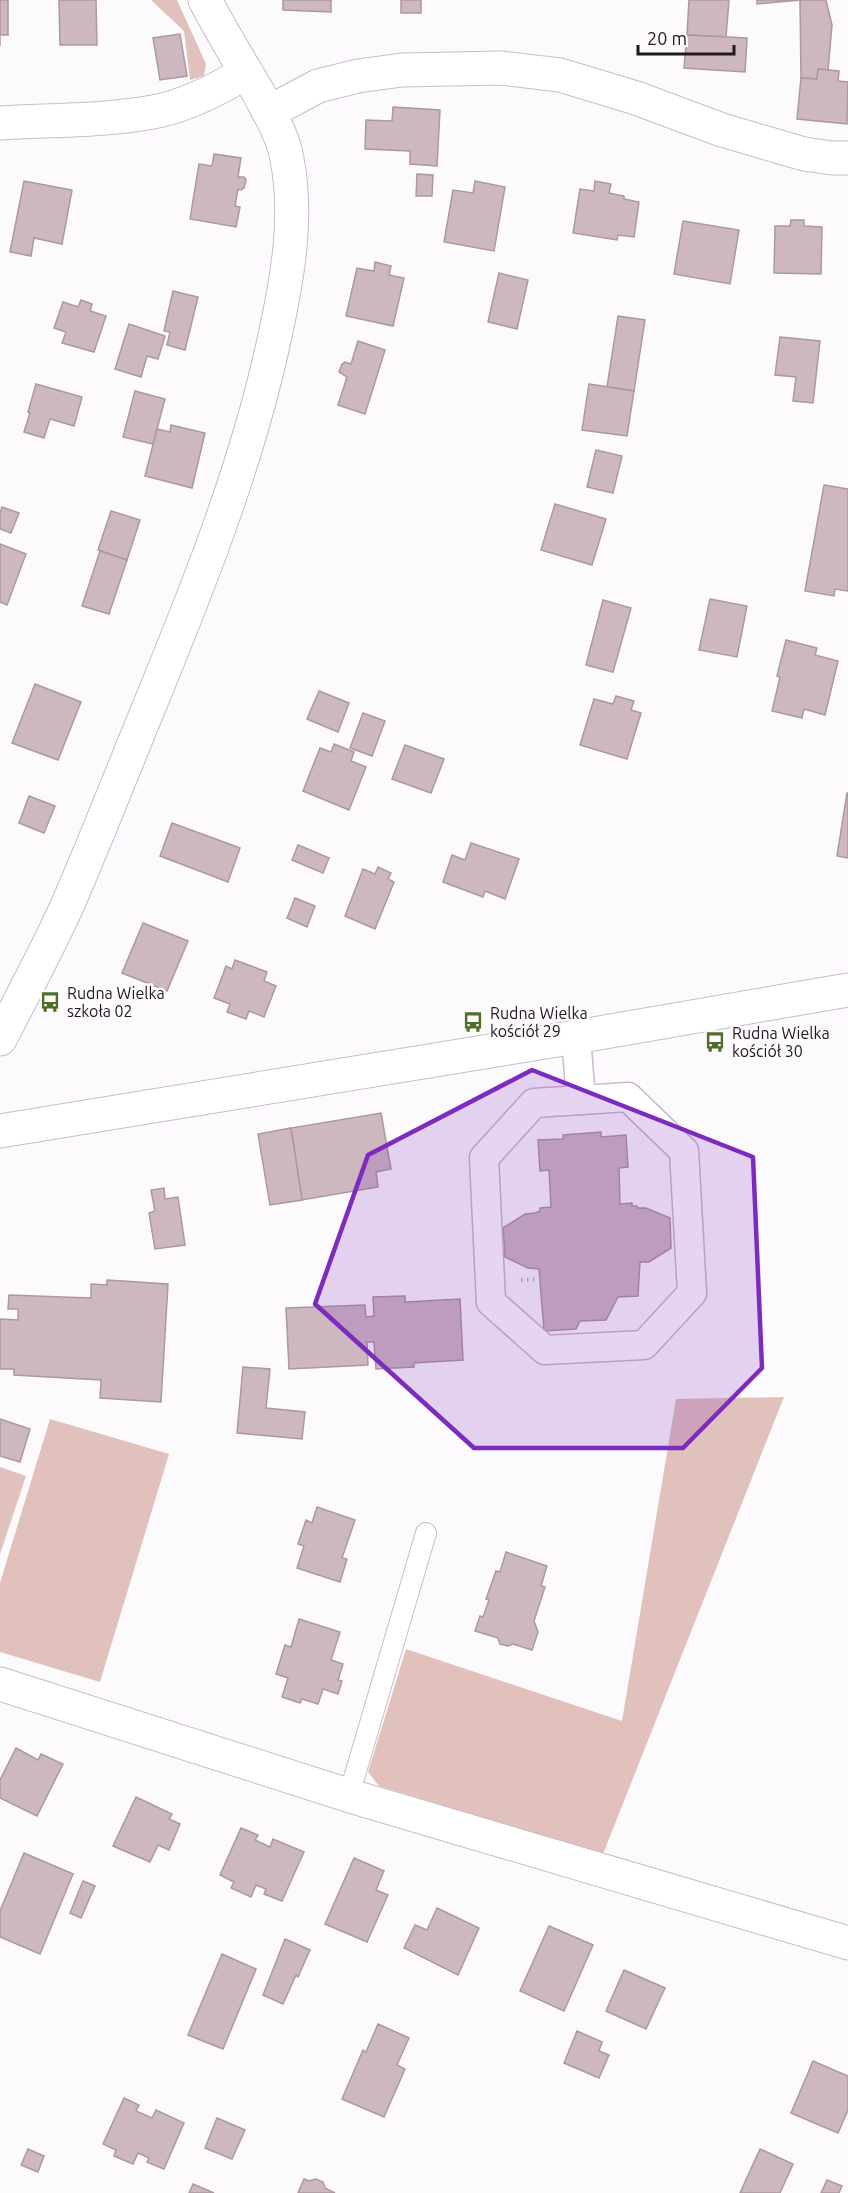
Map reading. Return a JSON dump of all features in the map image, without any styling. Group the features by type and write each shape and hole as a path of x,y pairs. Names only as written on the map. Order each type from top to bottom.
{"street":[{"path":"0,1039 67,906 218,533 248,442 271,356 284,294 291,244 292,198 287,158 281,136 269,112 205,0"},
{"path":"269,112 318,86 358,76 402,70 501,68 560,75 636,98 722,130 804,154 848,158"},
{"path":"0,123 115,117 155,112 189,102 246,72"},
{"path":"0,1131 848,990"},
{"path":"576,1037 581,1100"},
{"path":"628,1097 684,1151 692,1293 644,1345 545,1350 491,1302 484,1158 534,1103 581,1100 628,1097"},
{"path":"0,1685 529,1850 746,1911 848,1943"}],"lane":[{"path":"349,1795 426,1533"}],"highlighted area":[{"path":"532,1070 753,1157 762,1368 683,1448 474,1448 315,1304 368,1155"}],"shaded area":[{"path":"151,0 177,0 206,64 204,76 190,80 184,31"},
{"path":"784,1397 603,1854 379,1786 368,1772 406,1649 622,1721 676,1399"},
{"path":"50,1419 169,1454 100,1682 0,1652 0,1583"},
{"path":"0,1467 26,1476 0,1554"}],"building":[{"path":"0,0 8,0 8,35 0,35"},
{"path":"59,0 96,0 97,45 60,45"},
{"path":"283,0 331,0 331,12 283,10"},
{"path":"401,0 421,0 421,13 401,13"},
{"path":"689,0 729,0 726,37 687,35"},
{"path":"757,0 801,0 757,4"},
{"path":"800,0 826,0 832,25 828,70 818,69 817,79 801,78"},
{"path":"180,34 187,76 160,80 153,38"},
{"path":"687,35 747,38 745,72 684,68"},
{"path":"818,69 839,71 838,81 848,82 847,124 797,119 801,78 817,79"},
{"path":"393,107 440,110 437,166 410,164 410,151 365,149 366,120 392,121"},
{"path":"214,154 241,158 238,177 244,177 246,180 244,188 238,189 235,206 240,207 236,227 190,219 199,164 212,166"},
{"path":"417,174 433,175 432,196 416,196"},
{"path":"24,181 72,190 62,244 34,238 31,256 10,252"},
{"path":"475,181 505,187 494,251 444,242 453,190 473,193"},
{"path":"595,181 611,184 609,193 639,202 634,237 618,235 617,240 573,233 580,189 594,191"},
{"path":"791,220 804,220 804,226 822,227 821,274 774,273 775,226 790,226"},
{"path":"683,221 739,230 730,284 674,274"},
{"path":"375,262 391,266 389,275 404,278 393,326 346,316 357,268 374,271"},
{"path":"499,273 528,280 517,329 488,322"},
{"path":"173,291 198,297 185,350 167,345 170,332 164,331"},
{"path":"81,300 92,304 90,311 106,316 94,352 62,343 66,332 54,328 63,302 78,307"},
{"path":"618,316 645,320 634,391 607,387"},
{"path":"129,324 165,336 158,359 147,356 141,377 115,369"},
{"path":"780,337 820,341 813,403 793,401 796,377 775,375"},
{"path":"358,341 385,350 365,414 338,405 347,377 339,372 345,362 351,364"},
{"path":"36,384 82,397 74,426 50,419 44,438 24,432"},
{"path":"589,384 634,391 627,436 582,430"},
{"path":"135,391 165,399 153,444 123,437"},
{"path":"171,425 205,433 192,488 145,476 157,429 170,432"},
{"path":"596,450 622,456 613,493 587,487"},
{"path":"824,485 848,489 848,591 835,589 834,596 805,591"},
{"path":"555,504 606,519 592,565 541,550"},
{"path":"2,507 19,513 11,533 0,529"},
{"path":"111,511 140,520 127,560 98,550"},
{"path":"0,544 26,554 7,605 0,602"},
{"path":"100,551 127,560 109,614 82,606"},
{"path":"710,599 747,606 737,657 699,650"},
{"path":"603,600 631,608 613,672 586,665"},
{"path":"786,640 817,648 815,655 838,661 825,715 804,709 802,718 772,711 780,677 777,676"},
{"path":"35,684 81,702 58,760 12,743"},
{"path":"319,691 349,703 338,732 307,719"},
{"path":"616,696 634,701 631,710 641,713 627,759 580,745 594,699 613,704"},
{"path":"363,713 385,721 372,756 350,748"},
{"path":"334,744 354,752 351,761 366,767 349,810 303,791 320,748 331,752"},
{"path":"405,745 444,759 431,793 392,779"},
{"path":"848,793 848,858 837,856"},
{"path":"29,796 55,806 44,833 19,823"},
{"path":"172,823 240,848 228,882 160,856"},
{"path":"471,843 519,859 505,899 485,891 483,897 443,882 452,855 465,860"},
{"path":"298,845 329,858 323,873 292,860"},
{"path":"378,867 391,873 388,879 394,882 375,929 345,916 363,869 375,874"},
{"path":"295,898 315,906 307,927 287,918"},
{"path":"143,923 188,941 167,991 122,973"},
{"path":"235,960 267,972 264,981 276,986 264,1017 249,1011 246,1019 227,1012 230,1004 214,998 226,966 232,969"},
{"path":"381,1113 391,1169 376,1172 378,1187 302,1200 291,1128"},
{"path":"291,1128 302,1200 270,1205 258,1134"},
{"path":"601,1132 601,1137 626,1135 628,1167 619,1168 620,1204 632,1203 632,1206 637,1206 637,1208 646,1208 670,1218 671,1248 649,1262 640,1262 638,1296 618,1297 606,1320 580,1321 576,1329 544,1331 539,1269 528,1268 505,1257 503,1228 525,1214 540,1211 540,1208 551,1207 549,1170 540,1171 538,1140 563,1139 563,1135"},
{"path":"164,1188 165,1199 178,1197 185,1245 155,1249 149,1213 155,1211 151,1190"},
{"path":"107,1280 168,1284 161,1402 100,1398 101,1380 14,1375 14,1369 0,1369 0,1319 18,1320 18,1309 8,1309 9,1295 91,1298 91,1284 107,1285"},
{"path":"405,1296 405,1302 460,1299 463,1360 414,1363 414,1367 376,1369 374,1342 367,1342 368,1365 289,1369 286,1308 365,1305 366,1317 374,1316 373,1297"},
{"path":"243,1367 270,1369 266,1408 305,1412 302,1439 237,1433"},
{"path":"0,1419 30,1429 20,1462 0,1456"},
{"path":"317,1507 355,1520 342,1558 347,1559 340,1582 297,1568 304,1546 298,1544 306,1520 312,1523"},
{"path":"506,1552 547,1566 541,1586 545,1587 534,1621 538,1632 532,1650 513,1644 508,1646 500,1644 498,1638 475,1631 489,1600 486,1599 496,1571 500,1572"},
{"path":"299,1619 340,1632 331,1660 343,1664 338,1680 342,1681 338,1694 323,1689 318,1704 302,1699 300,1703 282,1697 288,1678 276,1674 285,1645 291,1647"},
{"path":"16,1748 38,1760 41,1754 63,1764 37,1816 0,1798 0,1780"},
{"path":"136,1797 172,1814 169,1819 180,1824 169,1850 158,1845 150,1862 113,1846"},
{"path":"241,1828 258,1835 255,1840 270,1847 273,1839 304,1852 282,1901 264,1894 266,1889 256,1885 251,1897 231,1888 234,1882 220,1875"},
{"path":"24,1853 73,1874 40,1954 0,1937 0,1911"},
{"path":"354,1858 384,1871 376,1890 388,1895 367,1942 325,1924"},
{"path":"83,1881 95,1886 81,1918 70,1913"},
{"path":"437,1908 479,1928 458,1975 404,1948 415,1925 427,1930"},
{"path":"549,1926 593,1945 564,2011 520,1991"},
{"path":"285,1939 310,1950 283,2004 263,1995"},
{"path":"222,1954 256,1969 223,2049 188,2035"},
{"path":"624,1970 665,1988 646,2029 606,2011"},
{"path":"378,2024 409,2038 397,2065 405,2069 384,2117 342,2099 363,2050 366,2052"},
{"path":"577,2031 602,2042 599,2051 609,2055 599,2078 564,2063"},
{"path":"813,2061 848,2076 848,2110 838,2133 791,2113"},
{"path":"124,2098 139,2105 136,2111 152,2118 156,2110 184,2123 164,2169 147,2162 149,2158 138,2153 133,2164 114,2156 116,2150 103,2144"},
{"path":"217,2118 245,2130 232,2159 205,2148"},
{"path":"28,2149 44,2156 38,2172 21,2165"},
{"path":"760,2149 793,2164 780,2193 740,2193"},
{"path":"304,2179 309,2181 316,2179 323,2182 325,2188 335,2193 298,2193"},
{"path":"827,2180 842,2186 839,2193 821,2193"},
{"path":"193,2184 214,2193 189,2193"}],"place":[{"name":"Rudna Wielka szkoła 02","path":"50,1002"},
{"name":"Rudna Wielka kościół 29","path":"473,1022"},
{"name":"Rudna Wielka kościół 30","path":"715,1042"}]}
